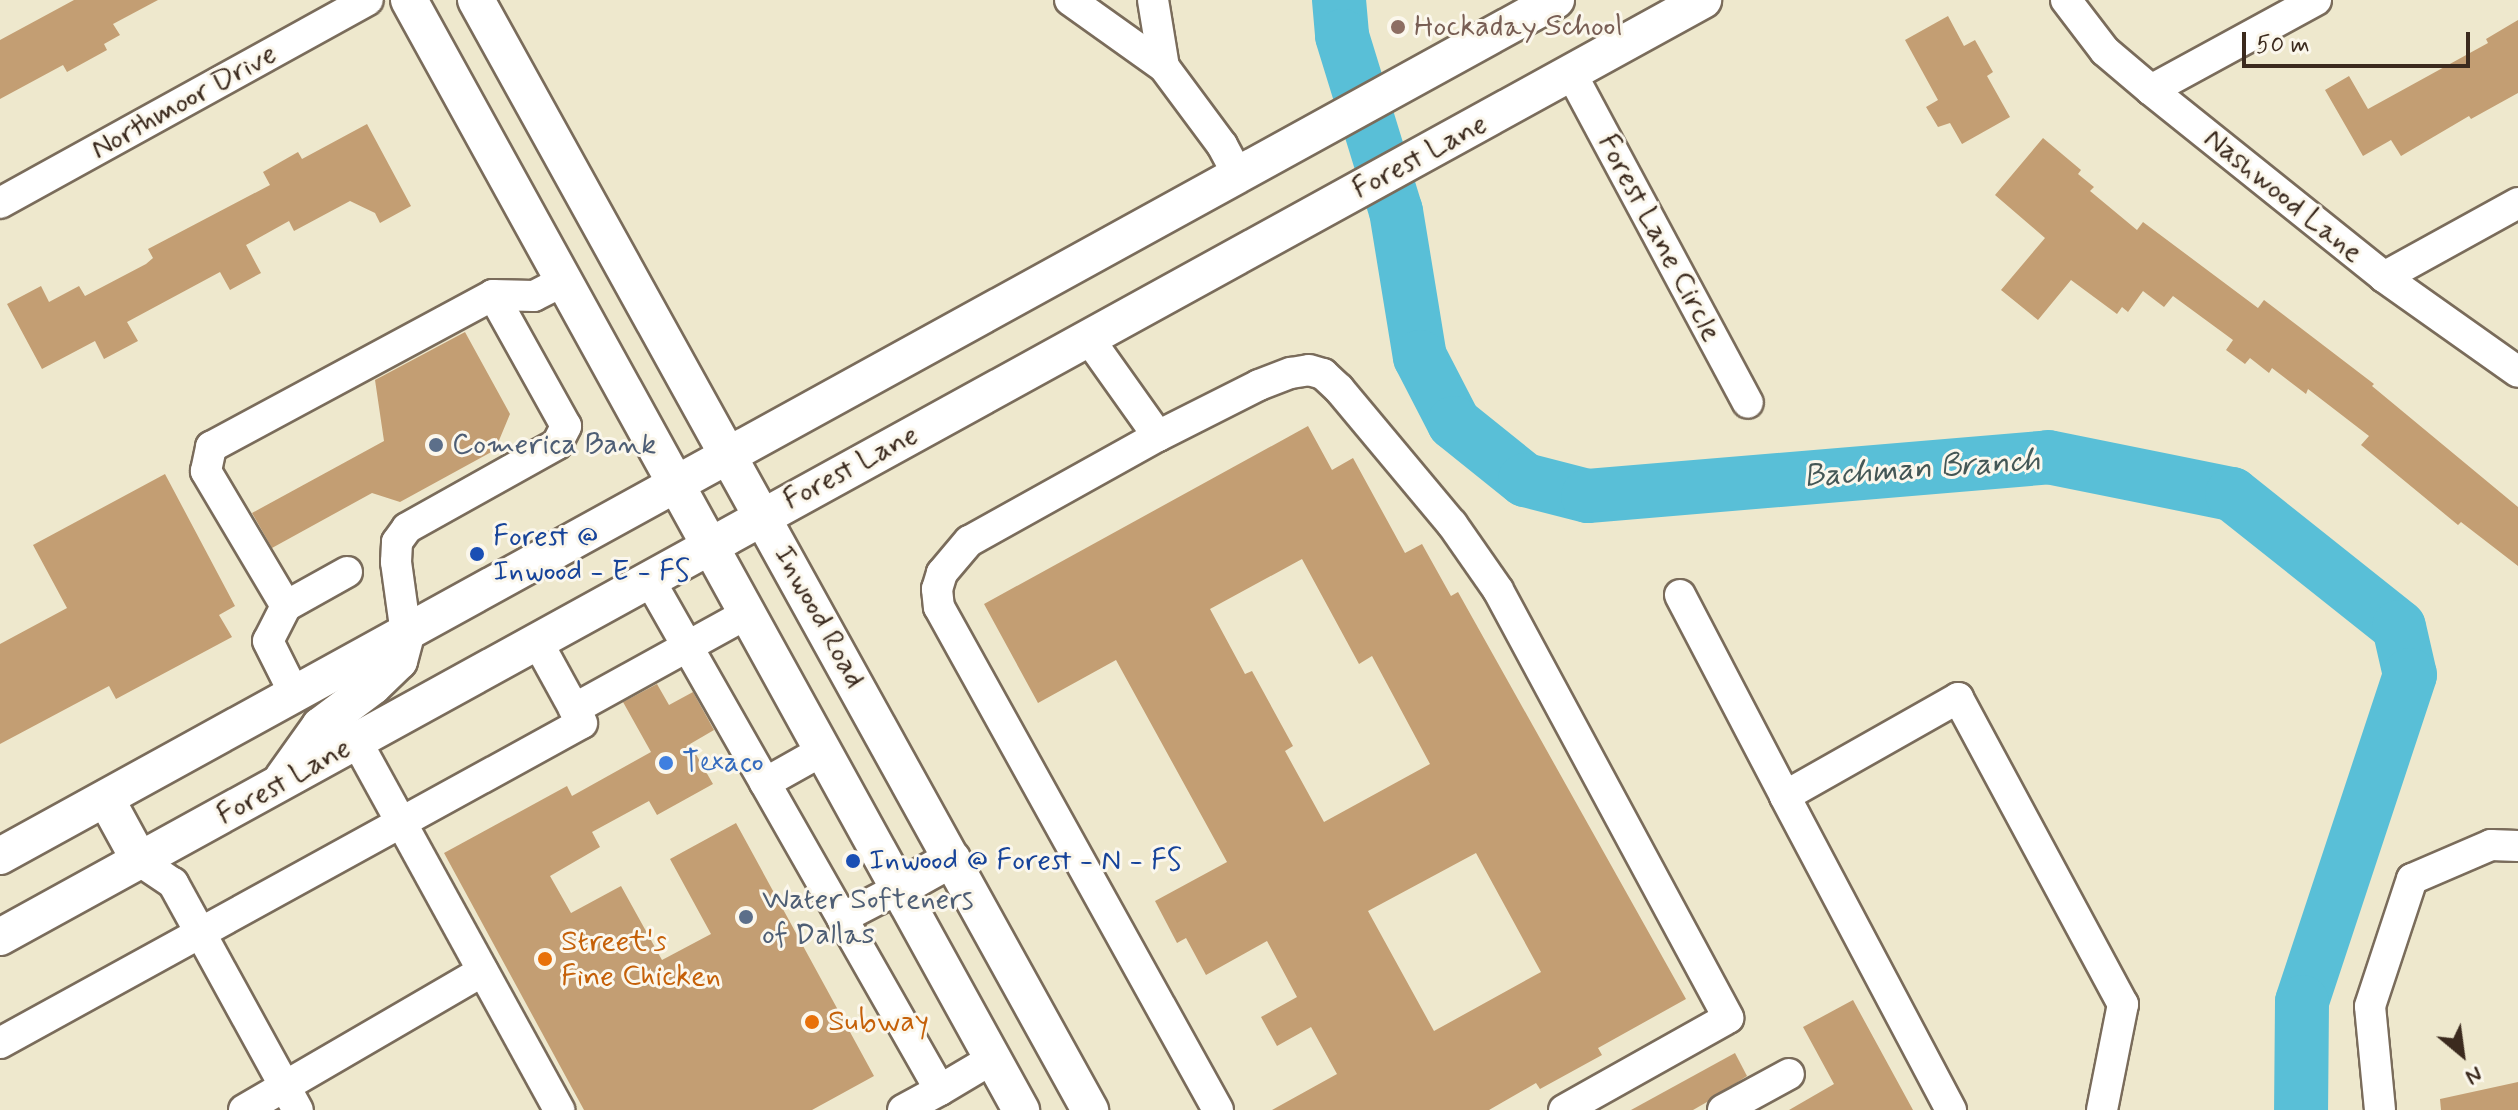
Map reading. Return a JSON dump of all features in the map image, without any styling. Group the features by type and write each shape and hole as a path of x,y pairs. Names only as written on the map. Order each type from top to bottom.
{"main road":[{"name":"Inwood Road","path":"409,0 1021,1110"},
{"name":"Inwood Road","path":"476,0 1090,1110"},
{"path":"0,856 1556,0"},
{"name":"Forest Lane","path":"0,937 1703,0"},
{"path":"277,785 320,726 373,686 399,661 406,634"},
{"path":"106,799 140,861"},
{"path":"898,889 952,859"}],"street":[{"name":"Northmoor Drive","path":"0,203 368,0"},
{"path":"1070,0 1164,67 1222,145 1238,175"},
{"path":"1153,0 1164,67"},
{"name":"Nashwood Lane","path":"2066,0 2105,51 2151,90 2384,277 2518,372"},
{"path":"2151,90 2316,0"},
{"name":"Forest Lane Circle","path":"1571,73 1748,403"},
{"path":"2384,277 2518,203"},
{"path":"286,606 206,471 211,447 493,295 534,296 562,282"},
{"path":"406,634 396,562 397,542 407,528 557,444 566,426 493,295"},
{"path":"1089,339 1158,436"},
{"path":"1218,1110 939,607 937,589 942,573 969,541 1158,436 1291,373 1309,370 1323,374 1339,389 1452,524 1498,590 1728,1018 1564,1110"},
{"path":"295,695 268,641 286,606 347,572"},
{"path":"649,579 940,1090"},
{"path":"1680,595 1951,1110"},
{"path":"574,709 746,614"},
{"path":"0,1043 582,723 537,641"},
{"path":"1785,796 1958,698 2123,1004 2102,1110"},
{"path":"357,742 559,1110"},
{"path":"765,783 822,751"},
{"path":"2380,1110 2370,1006 2412,879 2491,845 2518,846"},
{"path":"140,861 173,883 291,1098"},
{"path":"842,918 898,889"},
{"path":"244,1110 291,1098 483,971"},
{"path":"903,1110 992,1059"},
{"path":"1723,1110 1789,1074"}],"building":[{"path":"74,0 158,0 113,24 120,35 104,44 107,50 67,72 63,65 0,99 0,40"},
{"path":"1948,16 1964,46 1975,40 1993,72 1987,76 2010,117 1962,144 1950,123 1938,127 1926,107 1938,100 1905,40"},
{"path":"2518,20 2518,93 2471,119 2469,116 2401,156 2391,140 2363,156 2325,90 2349,76 2368,109 2488,43 2486,39"},
{"path":"367,124 411,206 380,223 375,213 350,201 294,231 289,221 246,245 261,273 230,290 220,272 127,322 138,341 104,359 95,341 42,369 7,304 41,286 49,302 79,286 85,296 146,264 153,258 148,249 270,185 263,172 298,152 302,159"},
{"path":"2043,138 2081,170 2078,174 2094,187 2090,191 2137,230 2143,222 2258,308 2264,300 2374,384 2372,386 2518,507 2518,566 2461,522 2458,525 2361,445 2369,436 2308,389 2306,394 2272,368 2269,373 2250,358 2245,364 2226,350 2233,340 2173,296 2164,307 2143,291 2128,312 2122,307 2117,314 2071,280 2038,320 2001,290 2045,238 1995,195"},
{"name":"Comerica Bank","path":"465,332 510,414 495,450 400,502 372,493 272,548 252,513 384,441 375,380"},
{"path":"1308,426 1332,470 1353,458 1405,553 1422,544 1451,596 1458,592 1686,999 1598,1048 1602,1055 1540,1089 1536,1083 1489,1110 1272,1110 1337,1074 1311,1027 1277,1046 1261,1017 1297,997 1267,941 1206,975 1186,938 1177,943 1155,901 1227,862 1116,660 1038,703 984,604","holes":["1302,559 1359,664 1372,656 1430,764 1324,822 1285,751 1293,746 1252,671 1245,674 1210,609","1476,853 1541,972 1434,1031 1368,911"]},
{"path":"165,474 235,606 219,615 232,637 116,699 109,686 0,744 0,644 67,608 33,545"},
{"path":"657,684 669,705 693,692 714,730 690,744 713,784 657,815 649,801 592,832 600,847 550,876 571,913 621,886 662,960 711,934 670,859 736,823 874,1076 812,1110 584,1110 444,853 567,786 572,796 651,752 623,702"},
{"path":"1853,1000 1913,1110 1789,1110 1834,1084 1803,1027"},
{"path":"1735,1053 1747,1076 1693,1110 1631,1110"},
{"path":"2518,1082 2518,1110 2441,1110 2440,1099"}],"waterway":[{"name":"Bachman Branch","path":"1339,0 1342,36 1396,211 1420,357 1454,423 1525,480 1588,496 2048,457 2232,494 2399,627 2410,675 2302,1002 2301,1110"}],"place":[{"name":"Hockaday School","path":"1398,27"},
{"name":"Comerica Bank","path":"436,445"},
{"name":"Forest @ Inwood - E - FS","path":"477,554"},
{"name":"Texaco","path":"666,763"},
{"name":"Inwood @ Forest - N - FS","path":"853,861"},
{"name":"Water Softeners of Dallas","path":"746,917"},
{"name":"Street's Fine Chicken","path":"545,959"},
{"name":"Subway","path":"812,1022"}]}
